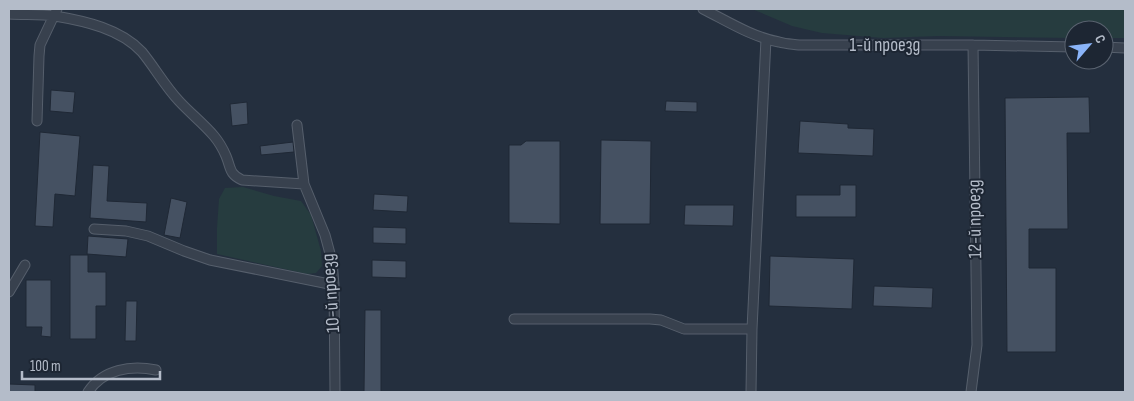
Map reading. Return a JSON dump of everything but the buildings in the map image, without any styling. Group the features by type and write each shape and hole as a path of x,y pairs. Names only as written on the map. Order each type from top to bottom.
{"street":[{"name":"1-й проезд","path":"702,9 766,39 799,45 1064,47"},
{"path":"9,14 55,12 115,32 129,40 141,52 178,101 221,145 231,171 236,177 242,180 304,184"},
{"path":"37,121 40,45 55,12"},
{"path":"751,392 752,329 766,39"},
{"name":"12-й проезд","path":"971,392 977,345 973,45"},
{"name":"10-й проезд","path":"297,125 304,184 325,235 332,261 335,392"},
{"path":"94,229 126,231 148,236 210,260 334,284"},
{"path":"9,292 25,265"},
{"path":"514,319 650,319 661,320 684,329 752,329"},
{"path":"88,392 108,374 121,369 145,368 156,370"}],"green space":[{"path":"752,9 1125,9 1125,38 1114,38 1114,20 1064,20 1064,38 939,36 883,38 822,33 792,26"},
{"path":"243,187 301,201 311,215 321,251 322,266 316,273 307,274 217,254 219,199 225,188"}]}
